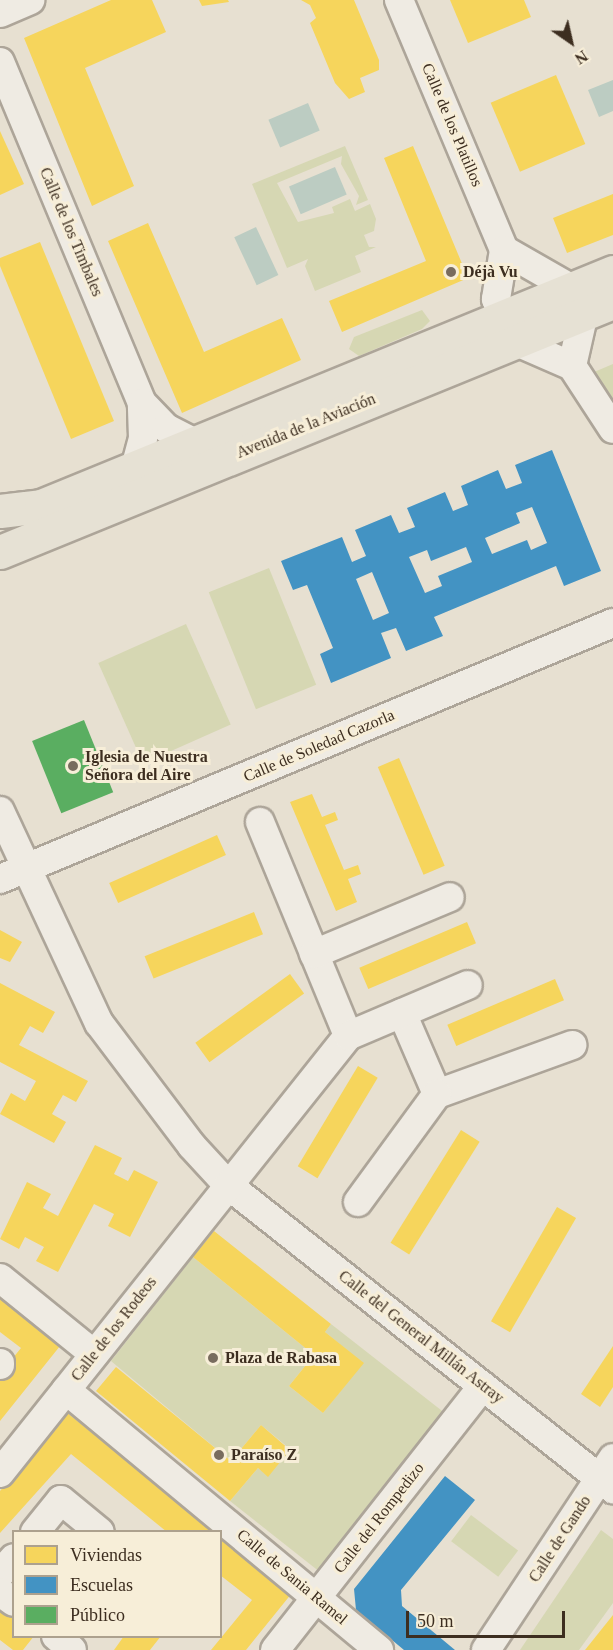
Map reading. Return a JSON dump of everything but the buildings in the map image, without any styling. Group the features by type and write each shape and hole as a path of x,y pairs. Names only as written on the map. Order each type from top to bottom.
{"main road":[{"name":"Avenida de la Aviación","path":"0,511 41,506 504,318 578,295 613,272"},
{"name":"Avenida de la Aviación","path":"0,552 504,318"}],"street":[{"path":"0,13 30,0"},
{"name":"Calle de los Platillos","path":"399,0 504,250"},
{"name":"Calle de los Timbales","path":"0,62 142,403 143,438 135,468"},
{"path":"504,250 578,295 572,366"},
{"path":"504,250 504,318 572,366 613,429"},
{"name":"Calle de los Timbales","path":"142,403 166,428 196,443"},
{"name":"Calle de Soledad Cazorla","path":"12,874 613,623"},
{"name":"Calle del General Millán Astray","path":"0,811 12,874 105,1033 142,1086 228,1185 483,1386 609,1475"},
{"path":"260,822 348,1036"},
{"path":"314,954 450,897"},
{"path":"228,1185 348,1036 468,985"},
{"path":"402,1013 437,1094"},
{"path":"358,1202 437,1094 572,1045"},
{"name":"Calle de los Rodeos","path":"0,1473 228,1185"},
{"path":"0,1278 94,1354"},
{"name":"Calle del Rompedizo","path":"275,1650 483,1386"},
{"name":"Calle de Sania Ramel","path":"66,1390 379,1650"},
{"name":"Calle de Gando","path":"486,1650 609,1475"},
{"path":"37,1530 61,1500 98,1530"},
{"path":"0,1574 12,1560"},
{"path":"58,1638 72,1650"},
{"path":"77,1650 86,1638"}],"green space":[{"path":"345,146 368,200 356,205 359,196 341,164 342,156 277,183 298,222 334,213 332,207 350,199 355,211 370,204 376,219 374,231 364,235 369,247 376,247 355,256 361,272 315,291 305,266 308,259 287,268 252,184"},
{"path":"422,310 430,321 422,329 359,356 349,349 354,337"},
{"path":"613,364 613,418 587,375"},
{"path":"269,568 316,685 256,709 209,592"},
{"path":"186,624 231,724 143,764 98,663"},
{"path":"193,1257 314,1355 289,1386 323,1413 363,1363 325,1332 331,1324 455,1421 330,1580 230,1501 258,1468 268,1476 290,1449 261,1425 231,1461 111,1361"},
{"path":"471,1515 518,1551 498,1577 451,1541"},
{"path":"601,1530 613,1539 613,1603 579,1650 520,1650"}],"shaded area":[{"path":"613,80 613,111 599,117 588,90"},
{"path":"308,103 320,131 280,147 268,120"},
{"path":"335,167 347,195 301,214 289,187"},
{"path":"256,227 278,275 257,285 234,237"}],"place":[{"name":"Déjà Vu","path":"451,272"},
{"name":"Iglesia de Nuestra Señora del Aire","path":"73,766"},
{"name":"Plaza de Rabasa","path":"213,1358"},
{"name":"Paraíso Z","path":"219,1455"}]}
